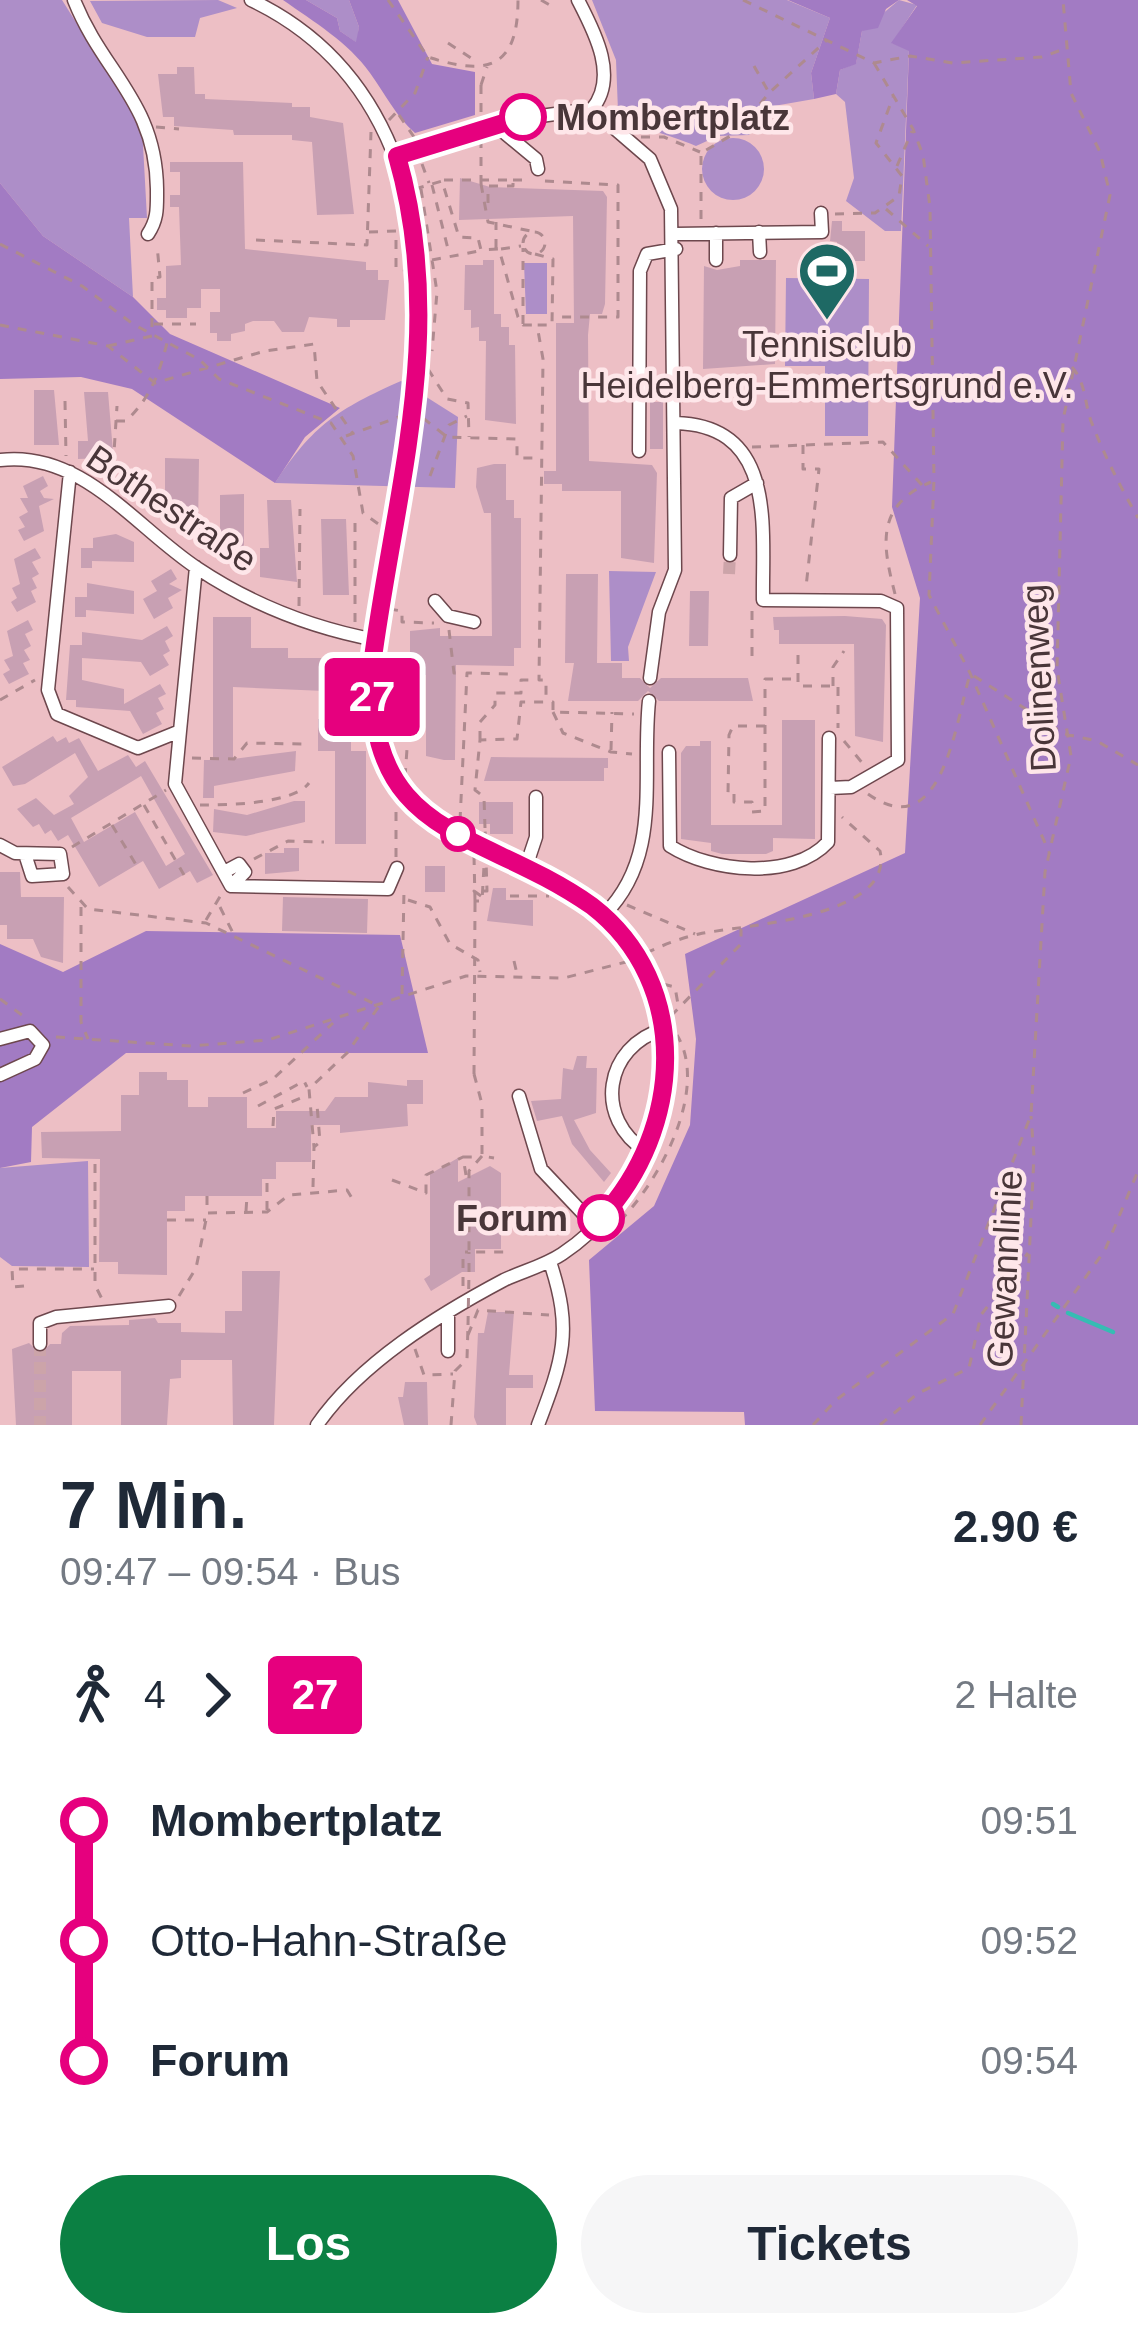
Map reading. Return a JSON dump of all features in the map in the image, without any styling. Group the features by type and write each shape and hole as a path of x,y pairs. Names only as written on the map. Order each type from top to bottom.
{"street":[{"path":"74,0 148,127 157,200 157,220 148,234"},
{"path":"251,0 321,45 366,95 397,156 424,261 415,388 376,640 373,717 397,786 430,822 526,867 616,926 642,964 662,1021 666,1080 647,1152 593,1226 550,1262 510,1277 363,1373 317,1425"},
{"path":"578,0 603,67 603,91 592,109"},
{"path":"397,156 495,125 592,109 634,141 663,178 676,249 675,570 659,612 650,678"},
{"path":"495,125 536,159 538,169"},
{"path":"675,234 759,232 822,239 821,213"},
{"path":"759,232 760,252"},
{"path":"708,234 716,260"},
{"path":"639,451 640,271 647,254 676,249"},
{"path":"676,423 711,427 741,448 757,483 758,600 881,601 896,608 898,760 851,787 830,788"},
{"name":"Bothestraße","path":"0,460 34,460 68,471 100,490 196,567 299,620 376,640"},
{"path":"68,471 50,704 65,719 138,748 180,731"},
{"path":"730,555 731,498 757,483"},
{"path":"196,567 176,784 228,879"},
{"path":"435,601 448,616 474,622"},
{"path":"604,915 618,901 637,867 645,834 649,708"},
{"path":"669,752 670,846 701,862 760,867 817,855 828,842 829,738"},
{"path":"526,867 536,843 536,797"},
{"path":"0,845 26,854 60,854 63,874 32,876 26,854"},
{"path":"228,879 232,865 243,867"},
{"path":"228,879 388,889 397,868"},
{"path":"647,1152 617,1121 612,1079 634,1043 662,1021"},
{"path":"0,1039 36,1034 35,1059 0,1075"},
{"path":"519,1096 542,1169 593,1226"},
{"path":"538,1425 563,1351 565,1310 550,1262"},
{"path":"40,1344 40,1323 130,1306 169,1306"},
{"path":"448,1314 448,1351"}],"path":[{"path":"388,0 428,57 484,65 506,55 518,33 518,0"},
{"path":"541,0 553,7"},
{"path":"743,0 874,64 913,129 927,180 934,481 929,595 970,673 1049,853"},
{"name":"Dolinenweg","path":"813,1425 836,1400 953,1315 1031,1115 1049,853 1070,777 1056,589 1063,420 1070,366 1110,195 1100,152 1071,93 1064,0"},
{"path":"708,234 701,153 713,141 737,132 769,93 828,40"},
{"path":"448,44 484,65"},
{"path":"874,64 910,56 953,63 1042,57 1066,47"},
{"path":"1067,56 1078,56"},
{"path":"256,240 367,245 368,134 415,93 428,57"},
{"path":"484,65 481,205 488,204"},
{"path":"754,66 769,93"},
{"path":"821,213 875,213 903,187 896,168 876,143 893,95"},
{"path":"148,127 179,129"},
{"path":"896,168 913,129"},
{"path":"634,141 651,134 701,153"},
{"path":"514,180 513,186 488,186 488,222 535,232 545,244 535,254"},
{"path":"408,191 442,181 618,185 618,317 552,317"},
{"path":"442,181 459,237 478,238 481,250"},
{"path":"431,184 449,253"},
{"path":"885,208 928,246"},
{"path":"496,222 498,249 523,325"},
{"path":"367,232 396,232 396,269 449,253 523,247 535,259 553,260 551,325 523,325"},
{"path":"523,325 523,247 526,235 535,232"},
{"path":"148,234 160,248 160,277 152,278 152,336"},
{"path":"0,244 82,286 244,392 317,413 344,437 353,456 363,513 395,529"},
{"path":"153,324 196,324"},
{"path":"0,325 108,346 152,336"},
{"path":"537,325 543,359 539,680"},
{"path":"116,421 126,421 141,406 155,383 166,343"},
{"path":"155,383 204,367 314,344 317,381 353,434"},
{"path":"108,346 155,383"},
{"path":"1070,366 1082,378 1089,416 1138,518"},
{"path":"427,368 447,399 468,403 469,437"},
{"path":"65,401 68,471"},
{"path":"100,490 116,480 116,406"},
{"path":"344,437 415,411 445,436 517,439 517,458 539,458"},
{"path":"430,476 449,424 468,415"},
{"path":"741,448 883,442 922,485"},
{"path":"803,443 803,469 819,470 805,601"},
{"path":"896,608 882,544 893,516 922,485 934,481"},
{"path":"299,620 301,509"},
{"path":"355,523 355,636"},
{"path":"752,656 758,600"},
{"path":"382,609 402,610 402,622 449,623 454,673 510,674"},
{"path":"833,686 833,668 844,651"},
{"path":"799,655 798,686 838,686 838,736 855,750 871,777"},
{"path":"0,700 49,672"},
{"path":"460,810 460,756 466,756 466,673"},
{"path":"970,673 1065,734 1096,741 1138,765"},
{"path":"873,799 896,807 916,806 934,792 970,673"},
{"path":"765,726 733,726 729,735 728,794 734,794 734,802 752,802 752,812 765,811 765,726 764,679 798,679"},
{"path":"480,740 517,739 521,680 546,680 546,699"},
{"path":"476,900 474,892 487,891 484,797 476,790 476,746 482,718 495,705 495,693 521,693"},
{"path":"521,701 553,702 562,733 611,752 646,755"},
{"path":"402,995 406,900 397,868 397,786 409,770 410,707"},
{"path":"554,712 649,708"},
{"path":"611,752 612,712"},
{"path":"466,717 482,718"},
{"path":"511,740 512,731"},
{"path":"187,758 234,759 247,743 303,743"},
{"path":"466,746 476,746"},
{"path":"201,805 248,805 303,791 309,783"},
{"path":"60,854 166,790"},
{"path":"143,804 184,875"},
{"path":"0,999 24,1014 36,1034 214,1046 268,1040 334,1022 402,995 481,975 564,979 598,972 697,934 809,916 842,903 877,878 880,851 830,807"},
{"path":"111,823 138,868"},
{"path":"243,867 289,841 324,842"},
{"path":"451,1425 454,1374 467,1360 470,1175 482,1156 482,1104 474,1074 474,842"},
{"path":"63,874 81,905 81,1022 88,1039"},
{"path":"510,896 550,896"},
{"path":"406,900 430,907 450,944 478,960 481,975"},
{"path":"618,901 697,934"},
{"path":"81,905 206,923 379,1006"},
{"path":"206,923 206,913 219,905 235,929 233,938"},
{"path":"662,1021 680,1012 741,944 741,927"},
{"path":"514,961 518,976"},
{"path":"663,984 675,987 680,1012"},
{"path":"274,1126 274,1108 309,1092 348,1052 379,1006"},
{"path":"68,1037 81,1022"},
{"path":"243,1093 260,1087 334,1022"},
{"path":"258,1106 304,1082 314,1103 314,1189"},
{"path":"260,1087 266,1100"},
{"name":"Gewannlinie","path":"1021,1425 1031,1115"},
{"path":"463,1157 463,1175 470,1175"},
{"path":"392,1180 426,1193 426,1174 463,1157 494,1158"},
{"path":"95,1164 92,1285 103,1300"},
{"path":"980,1425 1105,1250 1138,1171"},
{"path":"267,1212 268,1179"},
{"path":"167,1220 267,1212 289,1195 314,1189 347,1190 353,1200"},
{"path":"169,1306 196,1268 207,1196"},
{"path":"246,1213 247,1196"},
{"path":"463,1277 463,1252 511,1252"},
{"path":"880,1425 917,1394 969,1368 981,1315 1029,1253"},
{"path":"13,1287 12,1269 95,1269"},
{"path":"0,1283 24,1286"},
{"path":"468,1334 478,1310 525,1310 547,1316 565,1310"},
{"path":"418,1353 424,1375 454,1374"}],"shaded area":[{"path":"0,0 62,0 142,127 147,218 129,218 133,297 43,236 0,183"},
{"path":"218,0 237,8 200,18 195,37 147,37 102,23 90,1"},
{"path":"283,0 306,0 337,18 340,31 356,42 359,27 349,0 398,0 432,64 475,72 475,115 415,133 351,52"},
{"path":"306,0 349,0 359,27 357,43 340,31 337,18"},
{"path":"592,0 787,0 830,18 811,73 814,99 768,107 749,135 718,136 696,146 647,128 618,111 616,60"},
{"path":"788,0 899,0 886,9 878,28 862,31 856,64 840,70 836,94 814,99 811,73 830,18"},
{"path":"899,0 917,5 892,43 909,50 901,231 885,231 846,201 854,178 845,102 836,94 840,70 856,63 862,31"},
{"path":"907,0 1138,0 1138,1425 745,1425 744,1412 595,1411 589,1260 654,1206 690,1125 696,1039 685,954 905,853 920,598 892,507 909,51 891,43 917,6"},
{"path":"733,138 755,147 764,169 755,191 733,200 711,191 702,169 711,147"},
{"path":"0,183 43,236 133,297 170,334 340,408 305,437 275,483 132,389 81,377 0,379"},
{"path":"524,263 547,263 547,314 526,314"},
{"name":"Tennisclub Heidelberg-Emmertsgrund e.V.","path":"786,278 869,279 868,436 825,436 825,366 785,366"},
{"path":"401,381 458,417 455,488 275,483 329,421"},
{"path":"609,571 656,572 628,647 629,661 611,661"},
{"path":"146,931 400,935 428,1053 126,1053 32,1127 31,1162 0,1168 0,944 63,972"},
{"path":"88,1161 89,1267 12,1266 0,1257 0,1168"}],"building":[{"path":"177,67 194,67 195,94 205,94 205,99 292,103 292,107 310,107 310,117 343,123 354,214 317,215 312,142 292,140 292,135 234,135 233,130 174,126 174,117 163,117 158,74 177,74"},
{"path":"170,162 243,162 245,249 366,262 366,270 378,270 378,280 389,280 385,320 350,320 350,327 337,327 337,319 309,317 304,332 282,332 274,321 253,321 245,324 245,331 231,334 231,341 217,341 217,333 210,333 210,312 220,312 220,289 201,289 201,308 187,308 187,318 166,318 166,310 157,310 157,298 166,298 166,266 181,265 179,207 170,207 170,195 180,195 180,172 170,172"},
{"path":"460,178 490,187 603,191 607,197 605,304 602,314 590,314 588,335 589,461 652,465 657,473 654,563 621,558 621,491 562,491 562,484 544,484 544,471 556,471 556,323 574,323 573,216 459,220"},
{"path":"832,221 842,221 842,231 865,231 865,261 837,261 837,242 830,241"},
{"path":"483,260 494,260 494,314 501,314 501,327 509,327 509,345 515,345 516,424 485,420 486,341 479,341 479,327 471,328 471,310 464,310 465,265 483,265"},
{"path":"740,260 776,260 775,364 703,369 704,266 717,270 740,266"},
{"path":"34,390 54,390 59,445 34,445"},
{"path":"84,392 108,392 115,476 103,476 103,458 78,459 78,441 88,441"},
{"path":"650,402 663,402 663,449 650,449"},
{"path":"165,458 199,459 198,531 186,531 182,501 165,501"},
{"path":"506,464 506,500 514,500 514,518 521,518 521,648 514,648 514,666 456,665 455,760 444,760 426,756 426,675 419,675 419,663 410,663 410,631 440,628 440,636 492,636 491,513 484,513 476,487 477,468"},
{"path":"43,476 48,486 40,491 44,498 54,499 39,506 44,531 24,541 18,530 25,527 19,517 28,512 20,498 28,498 23,486"},
{"path":"244,494 244,552 220,552 220,495"},
{"path":"267,500 291,500 297,582 260,577 260,548 269,548"},
{"path":"321,519 346,519 349,595 323,595"},
{"path":"116,534 134,542 134,562 92,561 92,568 81,568 81,548 93,548 93,538"},
{"path":"35,548 41,558 32,562 39,574 32,578 36,602 17,612 11,602 17,598 12,588 20,584 14,559"},
{"path":"171,569 177,579 169,584 182,590 168,598 173,608 154,619 143,599 157,591 151,581"},
{"path":"566,574 598,574 597,663 622,663 622,678 640,678 650,688 661,678 748,678 753,701 659,701 648,691 638,701 568,701 574,663 565,663"},
{"path":"87,583 134,591 134,614 86,610 86,617 75,617 75,597 87,597"},
{"path":"690,591 709,591 708,646 689,646"},
{"path":"213,617 251,617 251,648 288,648 288,658 348,658 348,692 233,687 233,759 296,751 295,771 214,786 214,798 203,798 204,760 213,760"},
{"path":"773,617 882,619 886,625 883,742 855,736 854,644 779,644 779,630 774,630"},
{"path":"28,620 33,630 25,634 31,646 24,650 30,660 23,663 29,674 9,684 3,674 10,670 4,660 13,656 7,631"},
{"path":"167,626 173,636 165,641 170,651 163,655 169,665 150,676 141,662 82,658 82,680 124,689 124,704 160,684 166,694 158,698 164,709 156,713 162,724 143,734 130,711 76,707 76,700 66,700 70,645 82,645 82,632 142,640"},
{"path":"318,719 351,719 351,751 366,751 366,844 335,844 335,751 318,751"},
{"path":"782,720 815,720 815,839 773,838 773,851 766,854 722,854 711,851 711,843 681,839 681,753 686,746 700,746 700,741 711,741 711,825 782,825"},
{"path":"53,736 57,742 66,737 69,743 79,738 98,771 128,755 136,767 145,761 213,875 197,883 190,871 159,889 143,861 99,887 68,835 58,841 51,830 45,834 39,824 33,827 17,809 36,798 54,815 74,804 69,796 88,777 75,753 25,784 13,786 2,767","holes":["141,776 185,854 166,866 135,812 84,842 71,818"]},
{"path":"491,757 608,758 608,768 604,768 604,781 484,781"},
{"path":"305,801 305,822 246,836 213,832 214,809 247,815"},
{"path":"479,802 513,802 513,834 490,834 490,824 479,824"},
{"path":"284,848 299,848 299,871 265,874 265,853 284,853"},
{"path":"425,866 445,866 445,892 425,892"},
{"path":"0,872 20,872 21,897 64,897 63,963 41,957 33,939 7,939 7,925 0,925"},
{"path":"493,888 506,888 506,900 533,900 533,926 487,921"},
{"path":"283,897 368,899 367,933 282,931"},
{"path":"577,1056 587,1056 586,1068 597,1068 596,1113 574,1120 590,1150 611,1173 604,1182 572,1144 562,1116 537,1121 531,1101 561,1099 563,1068 573,1070"},
{"path":"139,1072 167,1072 167,1080 188,1080 188,1107 208,1107 208,1097 247,1097 247,1128 276,1128 276,1111 325,1111 335,1097 368,1097 368,1082 407,1086 407,1080 423,1080 423,1104 407,1104 408,1126 340,1133 340,1125 311,1125 311,1162 276,1162 276,1179 262,1179 262,1196 185,1196 185,1211 167,1211 167,1275 118,1274 118,1262 99,1262 100,1159 42,1158 41,1132 121,1131 121,1095 139,1095"},
{"path":"458,1158 458,1182 490,1166 501,1173 501,1249 475,1249 475,1272 462,1272 431,1291 424,1279 430,1275 430,1174"},
{"path":"242,1271 280,1271 274,1425 233,1425 232,1360 181,1360 181,1378 170,1379 167,1425 121,1425 121,1371 72,1371 72,1425 16,1425 12,1349 29,1343 41,1354 50,1344 61,1344 62,1333 70,1326 129,1325 129,1320 155,1318 158,1323 181,1323 181,1332 225,1333 225,1311 242,1311"},
{"path":"488,1312 514,1312 509,1375 533,1375 533,1388 506,1388 506,1425 477,1425 474,1417 478,1333 484,1333"},
{"path":"405,1382 427,1382 428,1425 404,1425 398,1397 403,1397"}],"waterway":[{"path":"1053,1304 1058,1307"},
{"path":"1068,1313 1113,1332"}],"tunnel":[{"path":"729,574 730,555"},
{"path":"40,1344 40,1425"}],"bus line":[{"name":"27","path":"523,117 397,156 419,254 421,339 371,689 382,755 407,800 430,822 560,884 592,906 616,926 653,988 665,1039 666,1080 660,1114 634,1176 601,1218"}],"place":[{"name":"Mombertplatz","path":"523,117"},
{"name":"Tennisclub Heidelberg-Emmertsgrund e.V.","path":"827,322"},
{"name":"Forum","path":"601,1218"}]}
